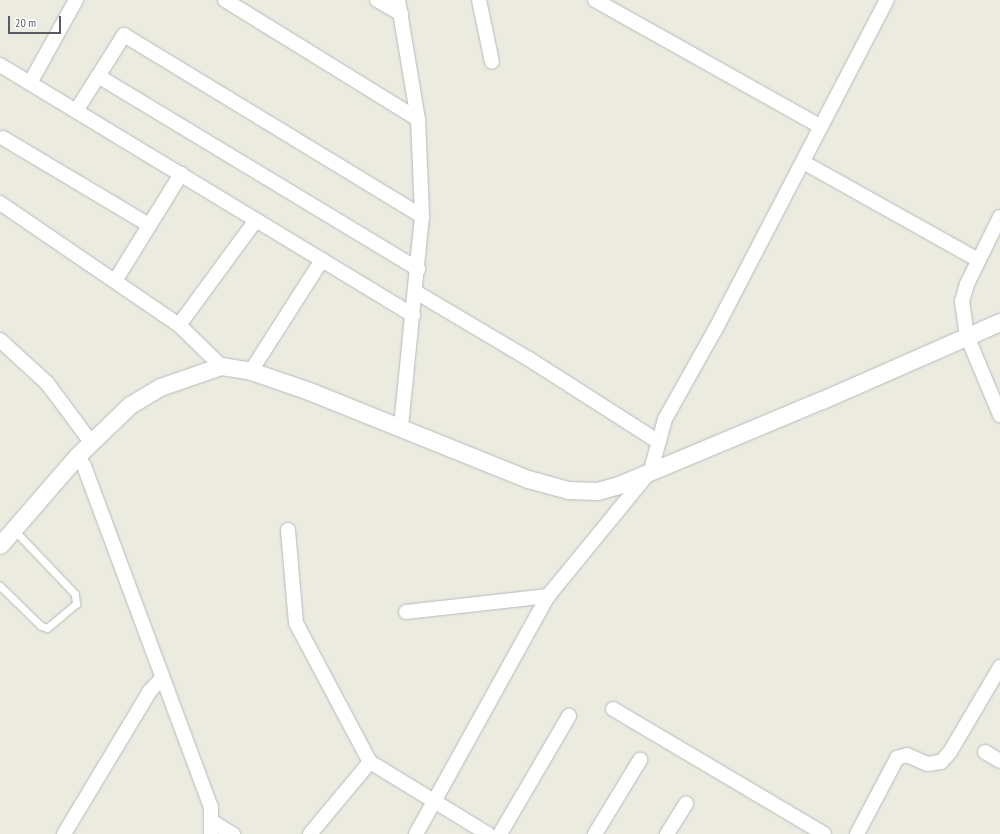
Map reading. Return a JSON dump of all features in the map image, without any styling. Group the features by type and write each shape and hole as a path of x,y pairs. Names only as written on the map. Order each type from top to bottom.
{"street":[{"path":"30,83 76,0"},
{"path":"225,0 418,119"},
{"path":"377,0 401,14"},
{"path":"398,0 418,119 422,216 416,292 401,428"},
{"path":"479,0 492,62"},
{"path":"595,0 821,127"},
{"path":"416,834 548,596 651,470 665,419 888,0"},
{"path":"76,111 124,35 422,216"},
{"path":"0,65 413,315"},
{"path":"98,76 418,269"},
{"path":"3,138 150,225"},
{"path":"803,162 978,260"},
{"path":"115,281 181,174"},
{"path":"0,203 180,325 221,366"},
{"path":"1000,217 978,260 962,301 967,336 1000,415"},
{"path":"180,325 256,220"},
{"path":"251,370 322,260"},
{"path":"416,292 529,359 659,442"},
{"path":"0,545 77,456 130,405 160,387 221,366 251,370 528,479 568,490 597,492 616,486 651,470 822,400 1000,322"},
{"path":"0,340 27,362 47,383 91,442"},
{"path":"77,456 84,466 211,807 211,828 233,834"},
{"path":"288,530 296,624 370,762 434,803 488,834"},
{"path":"406,612 548,596"},
{"path":"857,834 897,758 907,755 927,764 941,762 950,752 1000,667"},
{"path":"64,834 150,691 162,678"},
{"path":"613,709 824,834"},
{"path":"500,834 569,716"},
{"path":"985,752 1000,761"},
{"path":"595,834 640,760"},
{"path":"310,834 370,762"},
{"path":"667,834 686,804"}],"lane":[{"path":"0,586 41,626 47,628 76,604 75,594 14,529"}]}
